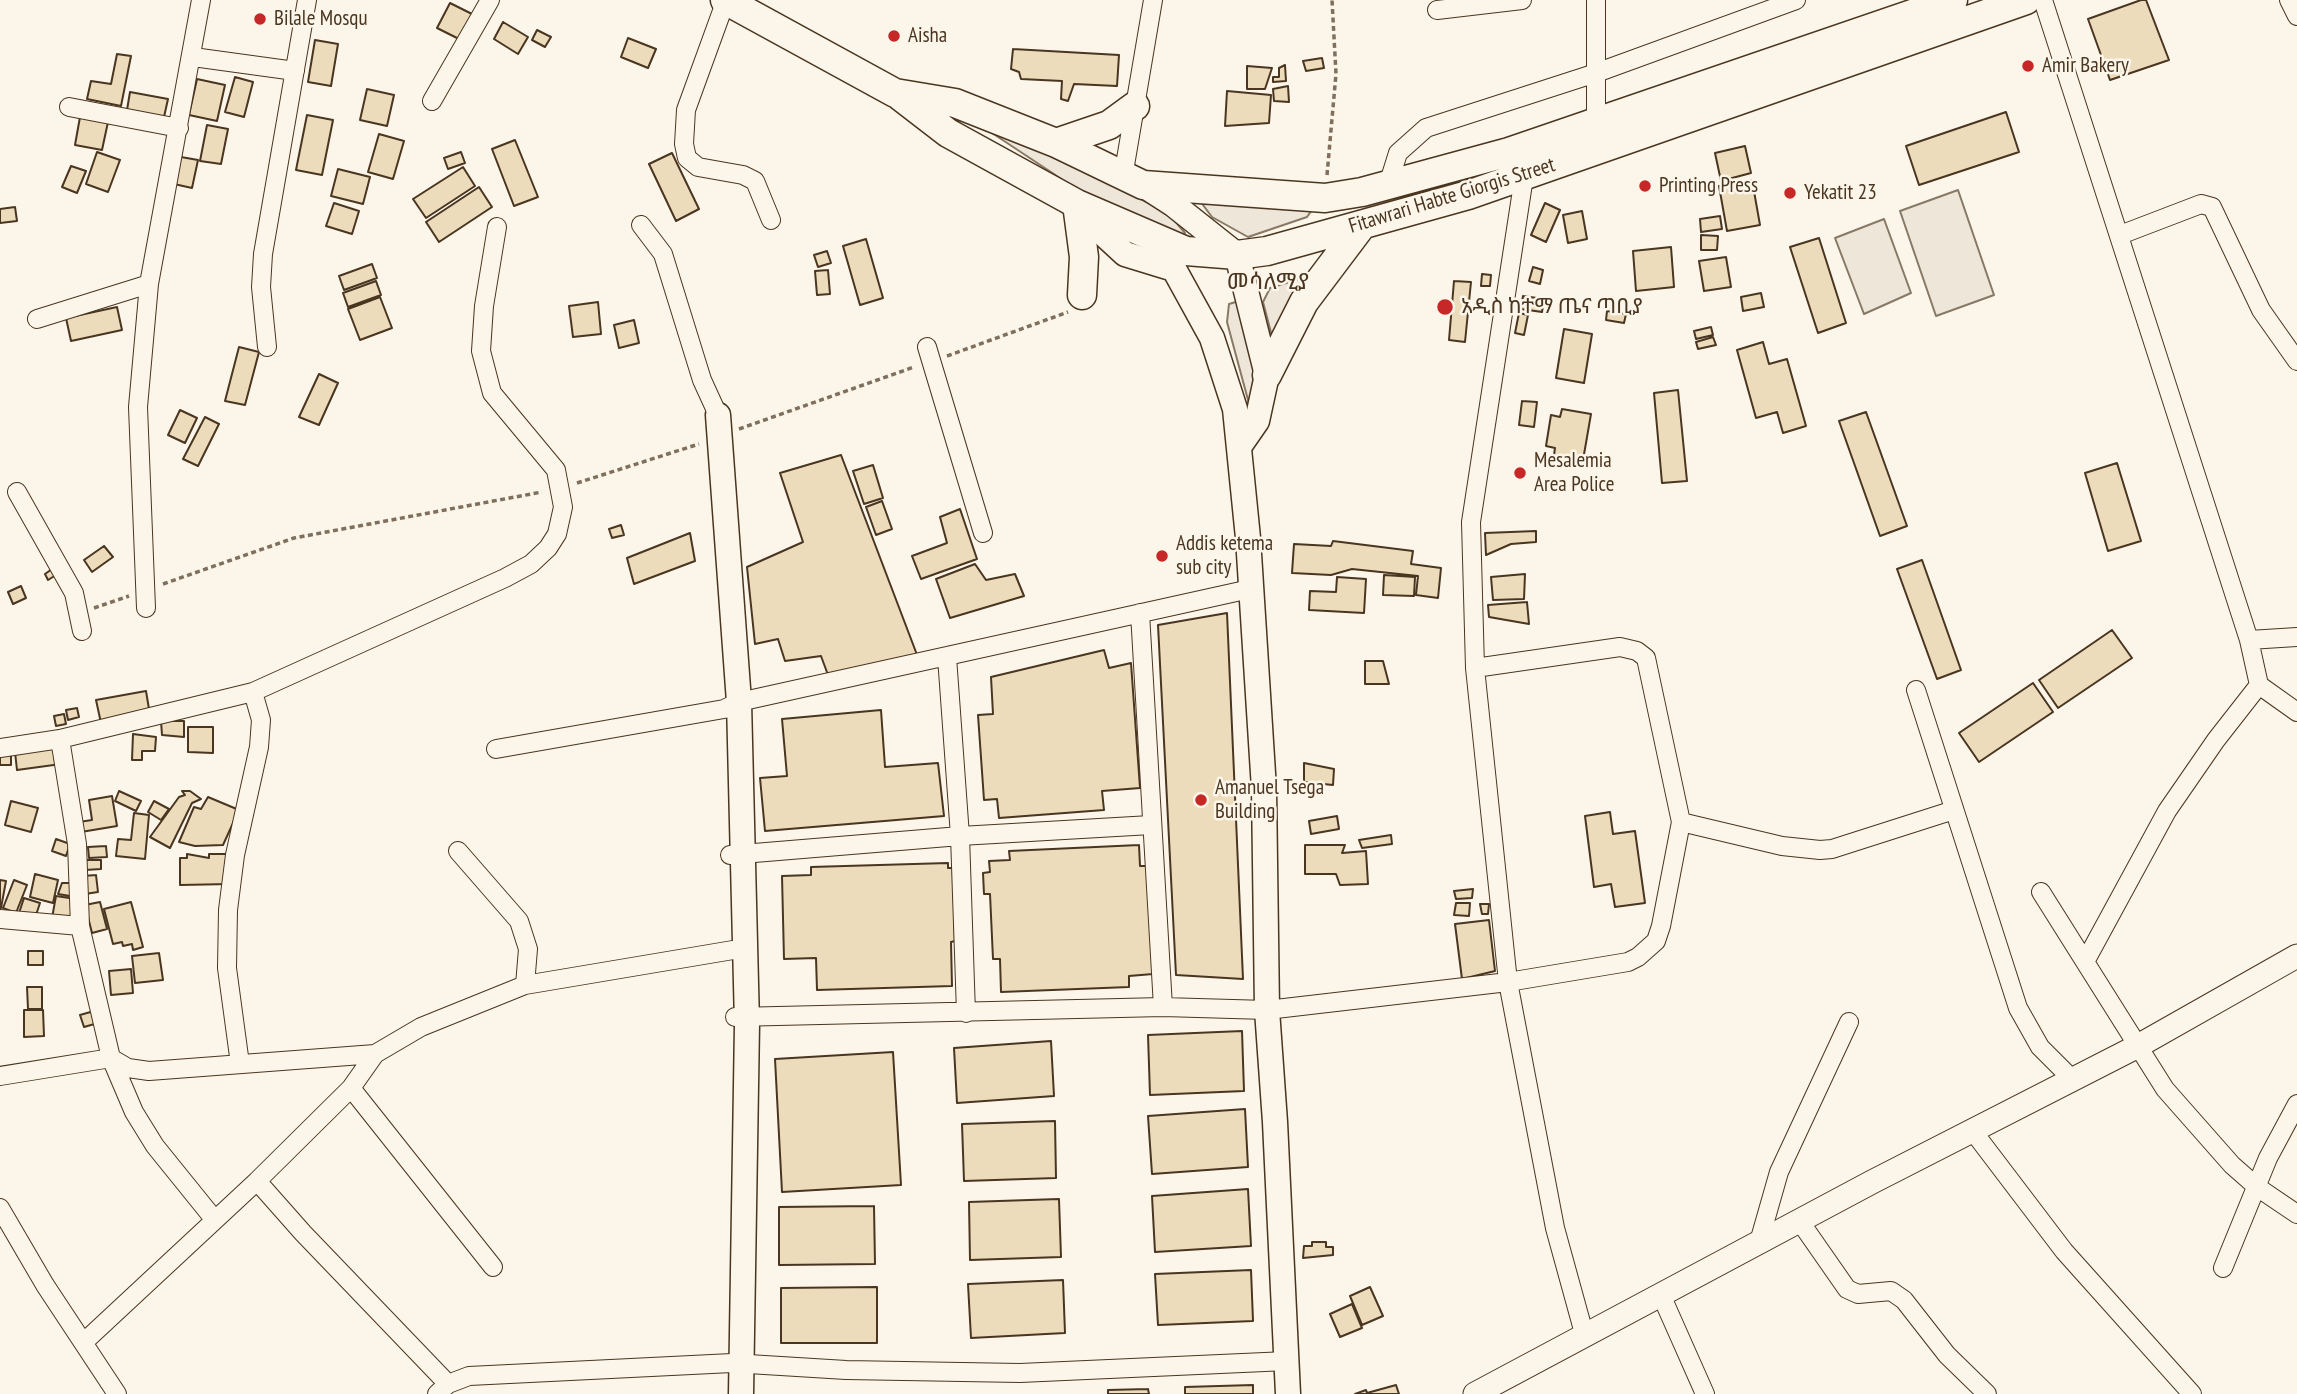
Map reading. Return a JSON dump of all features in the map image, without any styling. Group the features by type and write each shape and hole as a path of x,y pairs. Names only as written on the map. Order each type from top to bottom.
{"main road":[{"path":"725,0 895,93 955,103 1056,143 1133,181 1174,205 1237,255 1267,375"},
{"name":"Fitawrari Habte Giorgis Street","path":"895,93 948,133 1082,206 1186,251 1237,255 1267,251 1524,177 1596,149 1959,26 2026,0"},
{"path":"1133,181 1325,198 1375,189 1509,152 1941,2"},
{"path":"1056,143 1109,125 1135,106"},
{"path":"1237,255 1375,189"},
{"path":"1082,206 1082,295"},
{"path":"1082,206 1099,230 1125,254 1174,269 1212,338 1235,409 1251,589 1264,789 1267,1010 1288,1394"},
{"path":"1239,447 1257,421 1267,375 1304,302 1362,225"},
{"path":"712,428 732,705 741,1017 737,1363 741,1394"},
{"path":"736,855 733,950 741,1017"},
{"path":"731,1394 737,1363"}],"street":[{"path":"146,608 138,407 149,285 193,57 201,0"},
{"path":"267,347 261,288 264,254 307,0"},
{"path":"432,101 490,0"},
{"path":"725,0 686,110 684,144 687,158 698,167 743,175 755,181 771,220"},
{"path":"1133,181 1135,106 1153,0"},
{"path":"1437,10 1522,0"},
{"path":"1596,0 1596,149"},
{"path":"1375,189 1398,153 1426,128 1596,73 1796,0"},
{"path":"2043,0 2249,640 2259,685 2297,712"},
{"path":"2290,0 2297,16"},
{"path":"193,57 295,71"},
{"path":"69,107 179,128"},
{"path":"1524,177 1484,452 1471,522 1475,668 1508,982 1555,1228 1585,1337"},
{"path":"2120,235 2201,204 2212,207 2261,310 2297,360"},
{"path":"641,225 663,254 702,380 712,428"},
{"path":"0,748 60,739 253,692 531,564 557,534 563,507 556,470 510,417 486,379 481,351 484,306 497,227"},
{"path":"37,319 149,285"},
{"path":"929,354 983,533"},
{"path":"17,492 74,593 80,622"},
{"path":"496,749 732,705 1251,589"},
{"path":"1140,613 1163,1007"},
{"path":"2249,640 2297,637"},
{"path":"741,1017 1163,1007 1267,1010 1508,982 1628,962 1647,951 1661,926 1681,822 1646,658 1637,651 1620,647 1475,668"},
{"path":"947,657 960,836 966,1013"},
{"path":"2086,960 2167,811 2216,740 2259,685"},
{"path":"1916,690 2018,1008 2040,1047 2072,1079"},
{"path":"240,1064 227,968 227,925 235,855 259,747 261,720 253,692"},
{"path":"60,739 76,844 80,926 111,1058 134,1112 155,1146 214,1219"},
{"path":"1681,822 1782,846 1820,850 1832,849 1954,810"},
{"path":"736,855 960,836 1151,825"},
{"path":"458,851 519,921 528,949 525,985"},
{"path":"2041,892 2165,1089 2194,1125 2257,1186 2297,1214"},
{"path":"0,919 80,926"},
{"path":"83,1342 257,1181 351,1088 375,1054 421,1027 525,985 733,950"},
{"path":"1488,1391 1759,1242 1801,1223 1972,1130 2138,1046 2297,956"},
{"path":"1759,1242 1779,1172 1849,1022"},
{"path":"0,1076 111,1058 128,1068 149,1071 375,1054"},
{"path":"351,1088 493,1267"},
{"path":"2223,1268 2282,1127 2297,1104"},
{"path":"1972,1130 2057,1242 2192,1394"},
{"path":"257,1181 443,1389 469,1376 500,1373 737,1363 846,1370 1020,1373 1287,1361"},
{"path":"0,1208 117,1394"},
{"path":"1801,1223 1847,1289 1858,1294 1891,1290 1904,1300 1947,1356 1987,1394"},
{"path":"1662,1297 1705,1394"}],"path":[{"path":"1325,198 1336,74 1332,0"},
{"path":"80,622 146,590 294,538 560,489 712,428 929,354 1059,316 1076,308 1082,295"}],"shaded area":[{"path":"980,125 1082,168 1169,214 1185,233 1179,244 1075,188"},
{"path":"1958,190 1994,295 1936,316 1900,211"},
{"path":"1197,197 1314,207 1307,217 1248,237 1212,217"},
{"path":"1884,219 1911,293 1864,314 1835,238"},
{"path":"1322,272 1274,344 1263,302 1270,288"},
{"path":"1239,301 1259,349 1251,411 1227,322 1229,304"}],"building":[{"path":"2146,0 2169,60 2110,80 2088,19"},
{"path":"450,3 472,14 459,39 437,28"},
{"path":"503,22 528,37 518,54 494,39"},
{"path":"537,30 551,37 545,47 532,40"},
{"path":"628,38 656,49 648,68 621,57"},
{"path":"315,40 338,44 331,86 308,82"},
{"path":"1013,49 1119,55 1117,86 1074,84 1068,101 1061,99 1062,81 1021,79 1019,72 1011,69"},
{"path":"117,54 131,56 121,106 87,99 91,81 111,84"},
{"path":"1322,58 1324,68 1306,71 1303,61"},
{"path":"1285,65 1286,81 1273,82 1273,77 1279,77 1279,68"},
{"path":"1247,66 1272,68 1265,89 1247,89"},
{"path":"235,77 253,82 244,117 225,112"},
{"path":"197,79 225,85 217,121 189,115"},
{"path":"1288,86 1289,102 1274,101 1273,89"},
{"path":"367,89 394,95 387,126 360,120"},
{"path":"1227,91 1271,95 1269,123 1225,126"},
{"path":"130,92 168,99 164,117 127,110"},
{"path":"2006,112 2019,152 1919,185 1906,146"},
{"path":"307,115 333,120 322,175 296,170"},
{"path":"80,117 108,122 102,150 75,145"},
{"path":"207,125 228,129 221,164 200,161"},
{"path":"379,134 404,141 393,179 368,172"},
{"path":"515,140 538,197 514,206 492,149"},
{"path":"1745,146 1751,173 1721,181 1715,153"},
{"path":"97,152 120,160 108,192 86,184"},
{"path":"461,152 465,163 448,169 444,158"},
{"path":"672,153 699,209 676,221 649,164"},
{"path":"181,157 198,160 192,188 174,184"},
{"path":"71,166 86,171 77,193 62,187"},
{"path":"463,167 475,186 426,218 413,199"},
{"path":"338,169 370,177 363,204 331,196"},
{"path":"1752,180 1760,225 1727,231 1719,186"},
{"path":"479,187 492,207 439,242 426,222"},
{"path":"334,203 359,211 352,234 326,226"},
{"path":"1545,203 1560,210 1546,242 1531,235"},
{"path":"15,207 17,221 0,223 0,209"},
{"path":"1582,211 1587,239 1568,243 1563,215"},
{"path":"1720,216 1722,229 1701,232 1700,219"},
{"path":"1701,235 1718,236 1717,250 1701,250"},
{"path":"1819,238 1846,323 1818,333 1790,247"},
{"path":"866,239 883,298 860,305 843,246"},
{"path":"1671,247 1674,287 1636,291 1633,251"},
{"path":"827,251 831,263 818,267 814,255"},
{"path":"1726,257 1731,287 1704,291 1699,261"},
{"path":"372,264 377,278 344,290 339,276"},
{"path":"1533,267 1543,270 1540,284 1529,281"},
{"path":"828,270 830,294 817,295 815,271"},
{"path":"1482,274 1491,275 1490,286 1481,286"},
{"path":"376,281 381,295 348,307 343,293"},
{"path":"1454,281 1471,282 1465,342 1449,340"},
{"path":"1761,293 1764,307 1743,311 1741,297"},
{"path":"1523,296 1544,299 1542,312 1521,309"},
{"path":"380,297 392,328 360,340 348,309"},
{"path":"598,302 601,334 573,337 569,306"},
{"path":"117,307 122,330 71,341 66,318"},
{"path":"1607,311 1626,314 1624,323 1606,320"},
{"path":"1519,313 1528,315 1524,335 1515,333"},
{"path":"634,320 639,343 619,348 614,325"},
{"path":"1711,327 1713,335 1696,339 1694,331"},
{"path":"1564,329 1592,334 1584,383 1556,378"},
{"path":"1713,337 1716,345 1698,349 1696,342"},
{"path":"1763,342 1769,364 1787,359 1806,426 1783,433 1777,412 1756,418 1737,350"},
{"path":"239,347 259,352 245,405 225,401"},
{"path":"319,374 338,383 319,425 299,417"},
{"path":"1678,390 1687,481 1662,483 1654,393"},
{"path":"1522,401 1537,402 1534,427 1519,425"},
{"path":"1562,409 1591,414 1582,466 1553,462 1555,448 1546,446 1551,415 1560,417"},
{"path":"180,410 197,418 185,443 168,435"},
{"path":"1866,412 1907,526 1880,536 1839,421"},
{"path":"205,417 219,424 198,466 183,459"},
{"path":"841,455 919,660 828,675 821,656 785,661 778,639 755,644 747,567 803,542 780,473"},
{"path":"2117,463 2141,541 2108,551 2085,473"},
{"path":"873,465 883,498 864,504 853,471"},
{"path":"882,501 892,529 876,535 866,507"},
{"path":"960,509 977,559 921,579 912,556 947,543 940,517"},
{"path":"621,525 624,535 612,538 609,529"},
{"path":"1536,531 1536,542 1511,544 1486,555 1485,533"},
{"path":"690,533 695,561 634,584 627,558"},
{"path":"1333,541 1413,551 1411,564 1441,568 1438,598 1416,595 1418,576 1352,569 1331,575 1292,573 1294,544 1331,546"},
{"path":"104,546 113,557 92,572 84,560"},
{"path":"1922,560 1961,670 1937,679 1897,569"},
{"path":"975,564 986,580 1015,574 1024,596 950,618 936,579"},
{"path":"52,569 56,575 48,580 45,574"},
{"path":"1525,574 1524,599 1493,600 1491,577"},
{"path":"1384,575 1415,577 1414,596 1383,595"},
{"path":"1337,577 1366,579 1364,613 1309,610 1310,591 1336,592"},
{"path":"21,586 26,598 13,604 8,592"},
{"path":"1527,602 1529,624 1489,617 1488,605"},
{"name":"Amanuel Tsega Building","path":"1227,613 1243,979 1176,975 1158,625"},
{"path":"2112,630 2132,658 2058,708 2039,680"},
{"path":"1104,650 1109,668 1131,663 1140,788 1102,791 1104,810 999,818 997,799 984,800 978,715 993,714 991,677"},
{"path":"1365,661 1383,661 1389,684 1365,684"},
{"path":"2033,683 2053,712 1979,762 1959,733"},
{"path":"146,691 150,715 101,723 96,700"},
{"path":"77,708 79,717 68,720 66,710"},
{"path":"881,710 885,767 938,763 944,816 765,831 760,778 787,776 782,719"},
{"path":"64,714 66,724 56,726 54,716"},
{"path":"161,721 184,721 184,737 162,735"},
{"path":"188,727 213,727 213,753 188,752"},
{"path":"133,734 156,737 155,751 142,751 142,760 132,760"},
{"path":"58,745 61,764 17,770 15,752"},
{"path":"0,752 11,752 11,765 0,765"},
{"path":"1304,763 1334,769 1333,785 1304,782"},
{"path":"119,791 141,801 136,811 115,801"},
{"path":"182,791 190,791 201,799 192,803 170,848 150,837 179,797 185,795"},
{"path":"112,796 117,826 81,832 79,822 92,820 89,800"},
{"path":"208,797 239,810 223,845 195,846 179,842 194,807 201,809"},
{"path":"11,801 38,808 31,832 5,825"},
{"path":"154,801 169,809 161,820 148,812"},
{"path":"1610,812 1613,834 1635,831 1645,903 1615,907 1611,884 1594,887 1585,816"},
{"path":"134,813 149,815 145,859 116,856 118,839 131,840"},
{"path":"1337,816 1339,829 1311,834 1309,821"},
{"path":"1391,835 1392,844 1362,848 1359,840"},
{"path":"56,839 70,844 66,856 52,851"},
{"path":"1139,845 1140,866 1148,866 1153,974 1129,976 1129,987 1001,992 1000,959 993,959 990,894 984,894 983,873 990,872 989,861 1010,860 1009,851"},
{"path":"1305,845 1345,845 1342,853 1366,851 1368,884 1340,885 1336,874 1305,874"},
{"path":"106,846 107,857 89,858 88,847"},
{"path":"187,854 209,858 209,854 230,854 230,884 180,885 180,858 187,858"},
{"path":"85,860 101,860 101,869 85,870"},
{"path":"948,863 948,868 953,868 955,941 951,942 952,986 817,990 816,958 784,959 782,876 811,875 811,867"},
{"path":"35,874 58,880 53,903 30,897"},
{"path":"96,875 98,892 85,894 83,876"},
{"path":"0,880 6,881 1,908 0,908"},
{"path":"14,880 27,885 16,913 3,908"},
{"path":"62,883 75,883 76,897 58,894"},
{"path":"1473,889 1472,898 1456,899 1454,891"},
{"path":"56,896 76,899 72,922 52,918"},
{"path":"24,898 40,903 35,918 19,913"},
{"path":"100,902 107,929 92,933 85,905"},
{"path":"131,902 143,947 133,950 132,944 113,944 104,909"},
{"path":"1456,903 1470,903 1469,916 1454,915"},
{"path":"1480,904 1489,904 1488,914 1482,914"},
{"path":"1489,920 1495,971 1462,979 1455,924"},
{"path":"28,951 43,951 43,965 28,965"},
{"path":"159,953 163,980 135,983 132,956"},
{"path":"131,969 133,993 111,995 109,971"},
{"path":"27,987 42,987 42,1009 28,1009"},
{"path":"24,1010 43,1010 44,1036 24,1037"},
{"path":"94,1011 98,1023 84,1027 80,1015"},
{"path":"1242,1031 1244,1091 1150,1095 1148,1035"},
{"path":"1051,1041 1054,1096 957,1103 954,1048"},
{"path":"893,1052 901,1185 782,1192 775,1059"},
{"path":"1245,1109 1248,1167 1152,1174 1148,1116"},
{"path":"1055,1121 1056,1178 964,1181 962,1124"},
{"path":"1248,1189 1251,1246 1155,1252 1152,1196"},
{"path":"1059,1199 1061,1257 970,1260 969,1202"},
{"path":"874,1206 875,1264 779,1265 779,1207"},
{"path":"1312,1242 1326,1242 1326,1247 1333,1247 1333,1255 1303,1258 1304,1246 1312,1246"},
{"path":"1251,1270 1253,1321 1158,1325 1155,1274"},
{"path":"1063,1280 1065,1333 971,1338 968,1284"},
{"path":"877,1287 877,1343 781,1343 781,1288"},
{"path":"1370,1287 1383,1316 1362,1325 1350,1296"},
{"path":"1352,1304 1362,1328 1340,1337 1330,1314"},
{"path":"1253,1385 1253,1394 1185,1394 1185,1387"},
{"path":"1396,1385 1399,1394 1355,1394 1366,1390 1367,1393"},
{"path":"1148,1389 1149,1394 1108,1394 1108,1390"}],"place":[{"name":"Bilale Mosqu","path":"260,19"},
{"name":"Aisha","path":"894,36"},
{"name":"Amir Bakery","path":"2028,66"},
{"name":"Printing Press","path":"1645,186"},
{"name":"Yekatit 23","path":"1790,193"},
{"name":"አዲስ ከተማ ጤና ጣቢያ","path":"1445,307"},
{"name":"Mesalemia Area Police","path":"1520,473"},
{"name":"Addis ketema sub city","path":"1162,556"},
{"name":"Amanuel Tsega Building","path":"1201,800"}],"district":[{"name":"መሳለሚያ","path":"1268,282"}]}
